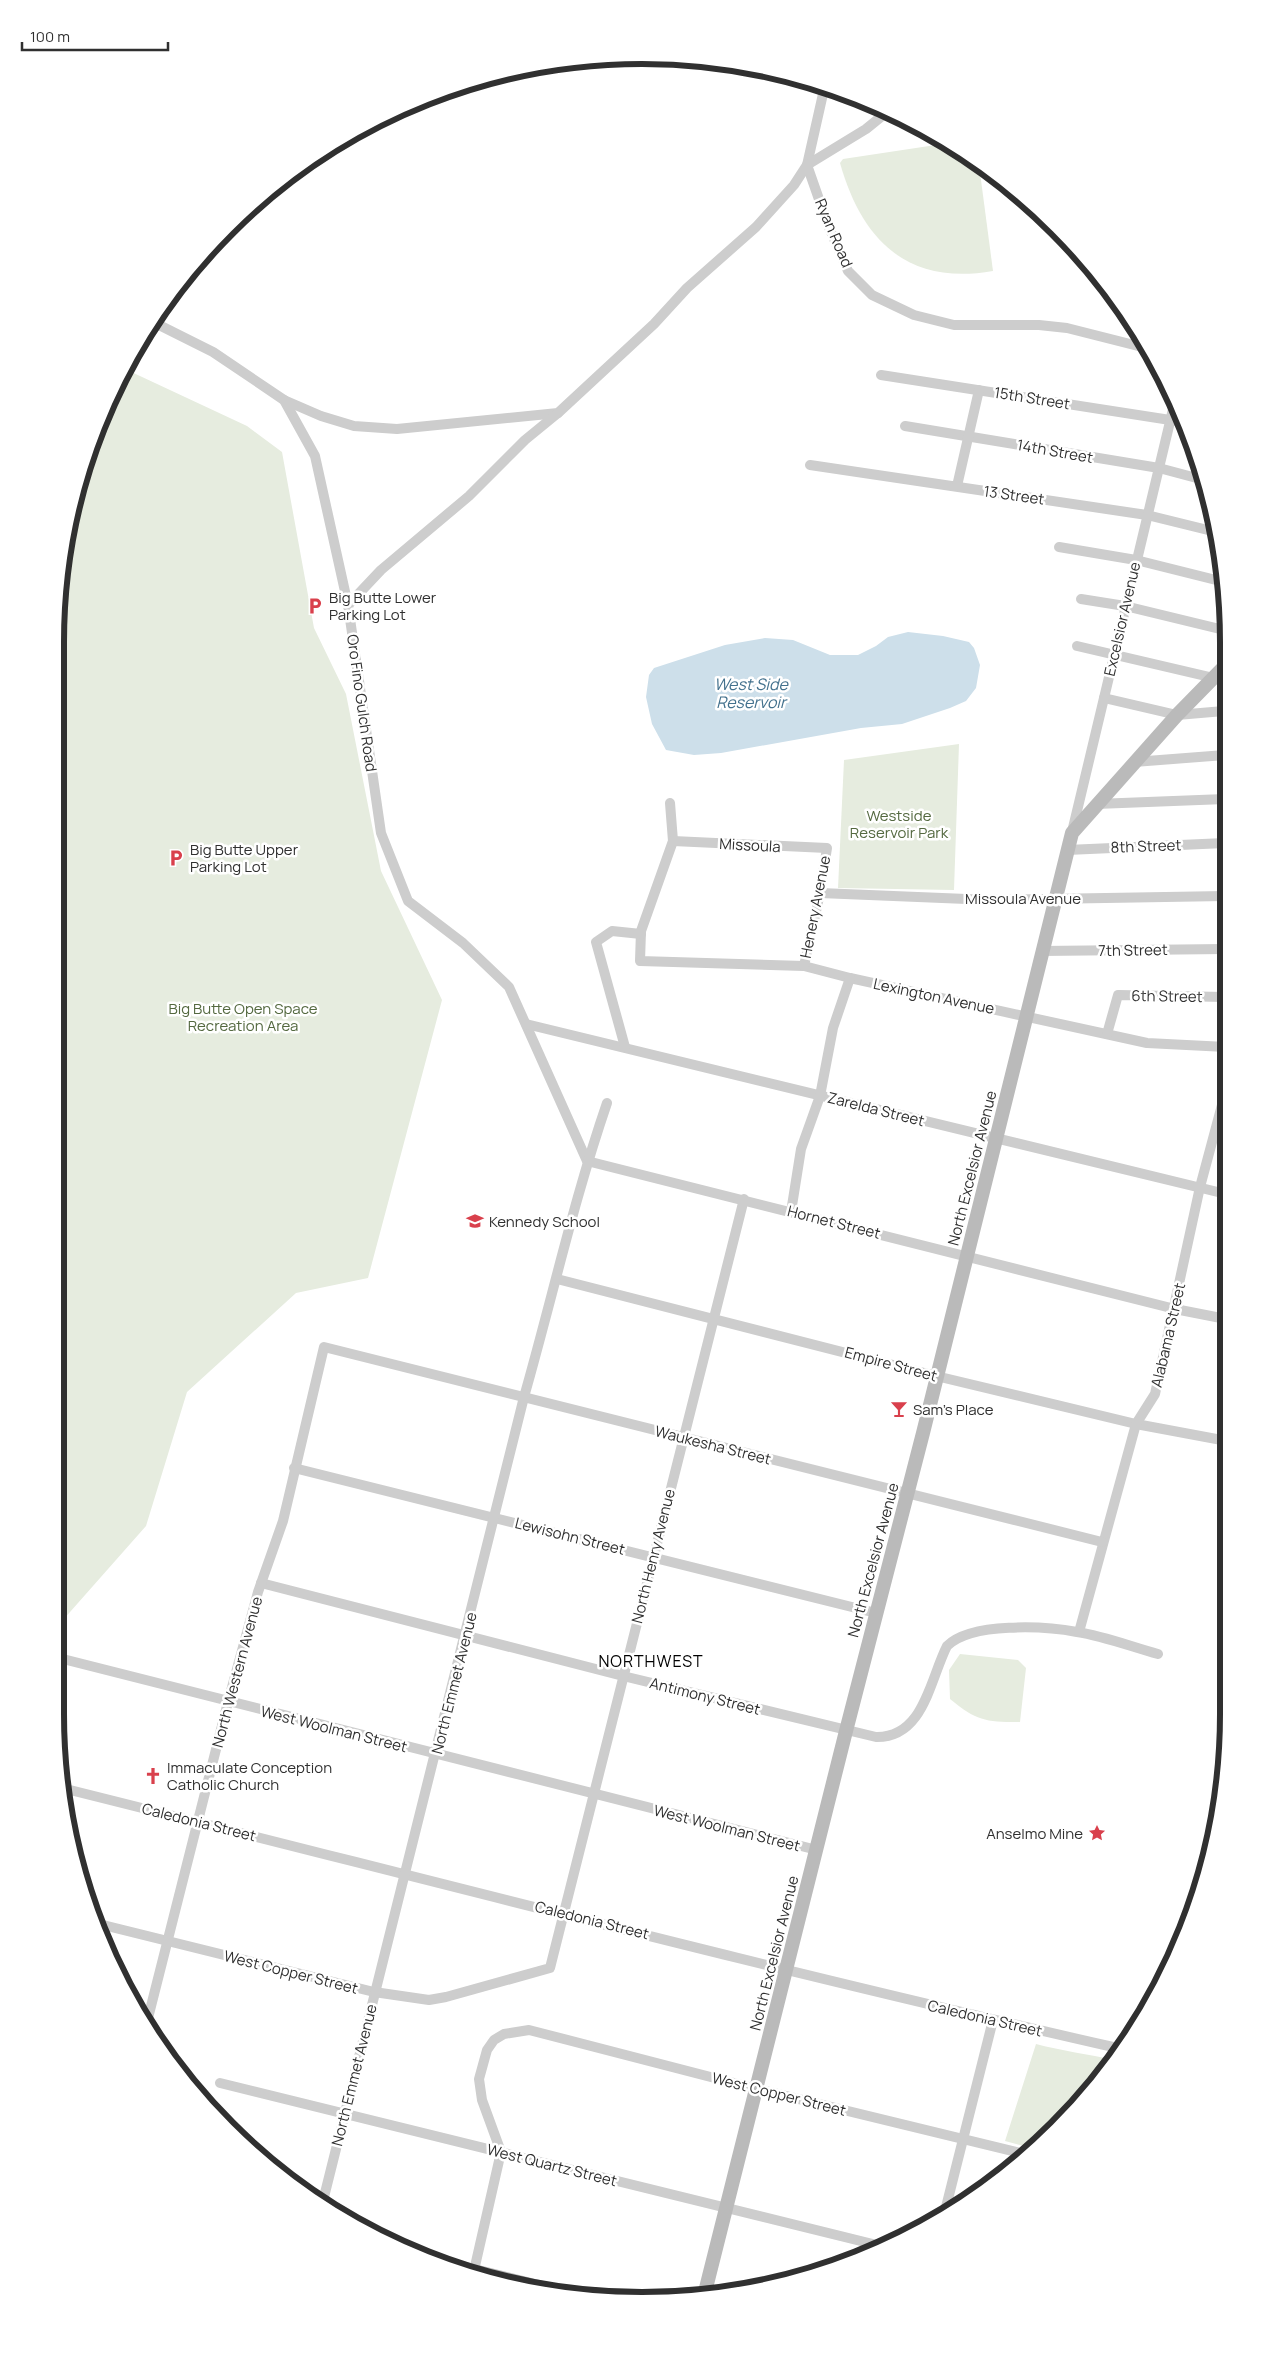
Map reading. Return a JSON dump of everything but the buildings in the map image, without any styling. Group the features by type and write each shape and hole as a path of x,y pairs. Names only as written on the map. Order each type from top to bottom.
{"street":[{"path":"348,605 381,570 469,496 526,440 654,324 687,288 756,227 794,185 806,165 823,93"},
{"path":"806,165 866,130 882,116"},
{"name":"Ryan Road","path":"806,165 828,225 848,271 872,295 914,315 954,325 1039,325 1067,328 1139,346"},
{"name":"Oro Fino Gulch Road","path":"159,325 213,352 284,400 315,456 348,605 381,833 408,901 464,943 509,988 526,1024"},
{"name":"15th Street","path":"881,375 1176,420"},
{"path":"957,486 979,390"},
{"path":"284,400 321,416 354,426 397,429 558,412"},
{"name":"Excelsior Avenue","path":"1072,833 1172,412"},
{"name":"14th Street","path":"905,426 1158,468 1197,478"},
{"name":"13 Street","path":"810,465 1147,515 1209,530"},
{"path":"1059,547 1136,560 1216,580"},
{"path":"1081,599 1125,606 1220,629"},
{"path":"1077,646 1214,678"},
{"path":"1072,833 1176,715 1220,671"},
{"path":"1104,698 1176,715 1220,711"},
{"path":"1134,762 1220,755"},
{"path":"1096,804 1220,799"},
{"path":"625,1047 596,942 612,931 641,934 673,841 670,804"},
{"name":"North Excelsior Avenue","path":"706,2288 1072,833"},
{"name":"Missoula","path":"673,841 827,848"},
{"name":"8th Street","path":"1067,850 1220,843"},
{"name":"Henery Avenue","path":"804,966 820,893 827,848"},
{"name":"Missoula Avenue","path":"820,893 991,900 1220,896"},
{"name":"Lexington Avenue","path":"641,934 640,961 804,966 850,978 1147,1043 1220,1047"},
{"name":"7th Street","path":"1041,951 1220,949"},
{"path":"791,1212 801,1149 820,1096 833,1028 850,978"},
{"name":"6th Street","path":"1107,1034 1118,995 1220,998"},
{"path":"526,1024 588,1161"},
{"name":"Zarelda Street","path":"526,1024 1220,1192"},
{"name":"North Emmet Avenue","path":"324,2197 524,1397 558,1279 588,1161 607,1103"},
{"name":"Alabama Street","path":"1078,1632 1136,1424 1155,1394 1200,1187 1220,1113"},
{"name":"Hornet Street","path":"588,1161 1174,1309 1220,1318"},
{"name":"North Henry Avenue","path":"564,1914 744,1199"},
{"name":"Empire Street","path":"558,1279 936,1376 1136,1424 1220,1440"},
{"name":"Waukesha Street","path":"324,1347 907,1495 1102,1542"},
{"name":"North Western Avenue","path":"149,2015 228,1702 261,1583 283,1521 324,1347"},
{"name":"Lewisohn Street","path":"294,1468 876,1613"},
{"name":"Antimony Street","path":"261,1583 623,1676 846,1731 883,1738 899,1731 908,1724 925,1702 942,1656 952,1641 969,1633 1002,1630 1050,1629 1078,1632"},
{"path":"1078,1632 1158,1654"},
{"name":"West Woolman Street","path":"64,1659 817,1850"},
{"name":"Caledonia Street","path":"69,1790 787,1970 1114,2047"},
{"name":"West Copper Street","path":"104,1925 374,1992 429,2000 446,1998 550,1968 564,1914"},
{"path":"946,2205 993,2020"},
{"name":"West Copper Street","path":"501,2152 482,2100 480,2079 487,2050 494,2040 504,2034 529,2030 757,2089 1019,2153"},
{"name":"West Quartz Street","path":"220,2083 872,2244"},
{"path":"474,2268 501,2152"}],"green space":[{"path":"937,145 980,173 993,271 963,274 936,271 913,264 893,252 876,235 861,215 849,191 840,163 843,159"},
{"name":"Big Butte Open Space Recreation Area","path":"131,372 247,426 282,452 314,628 346,694 381,871 442,1000 368,1278 296,1293 187,1392 146,1526 64,1619 65,604 75,529 83,492 94,456"},
{"name":"Westside Reservoir Park","path":"959,744 954,890 838,888 844,760"},
{"path":"960,1654 1018,1660 1026,1668 1020,1722 982,1719 967,1712 950,1699 949,1670"},
{"path":"1036,2044 1106,2058 1077,2095 1026,2147 1005,2141"}],"water":[{"name":"West Side Reservoir","path":"908,632 943,636 969,642 974,648 980,665 976,688 966,701 902,724 861,728 721,753 694,755 666,750 652,724 646,697 649,675 654,668 725,645 765,638 793,640 830,655 858,655 876,646 888,637"}],"place":[{"name":"Big Butte Lower Parking Lot","path":"315,606"},
{"name":"Big Butte Upper Parking Lot","path":"176,858"},
{"name":"Kennedy School","path":"475,1221"},
{"name":"Sam's Place","path":"899,1409"},
{"name":"Immaculate Conception Catholic Church","path":"153,1776"},
{"name":"Anselmo Mine","path":"1097,1833"}],"district":[{"name":"NORTHWEST","path":"651,1661"}]}
